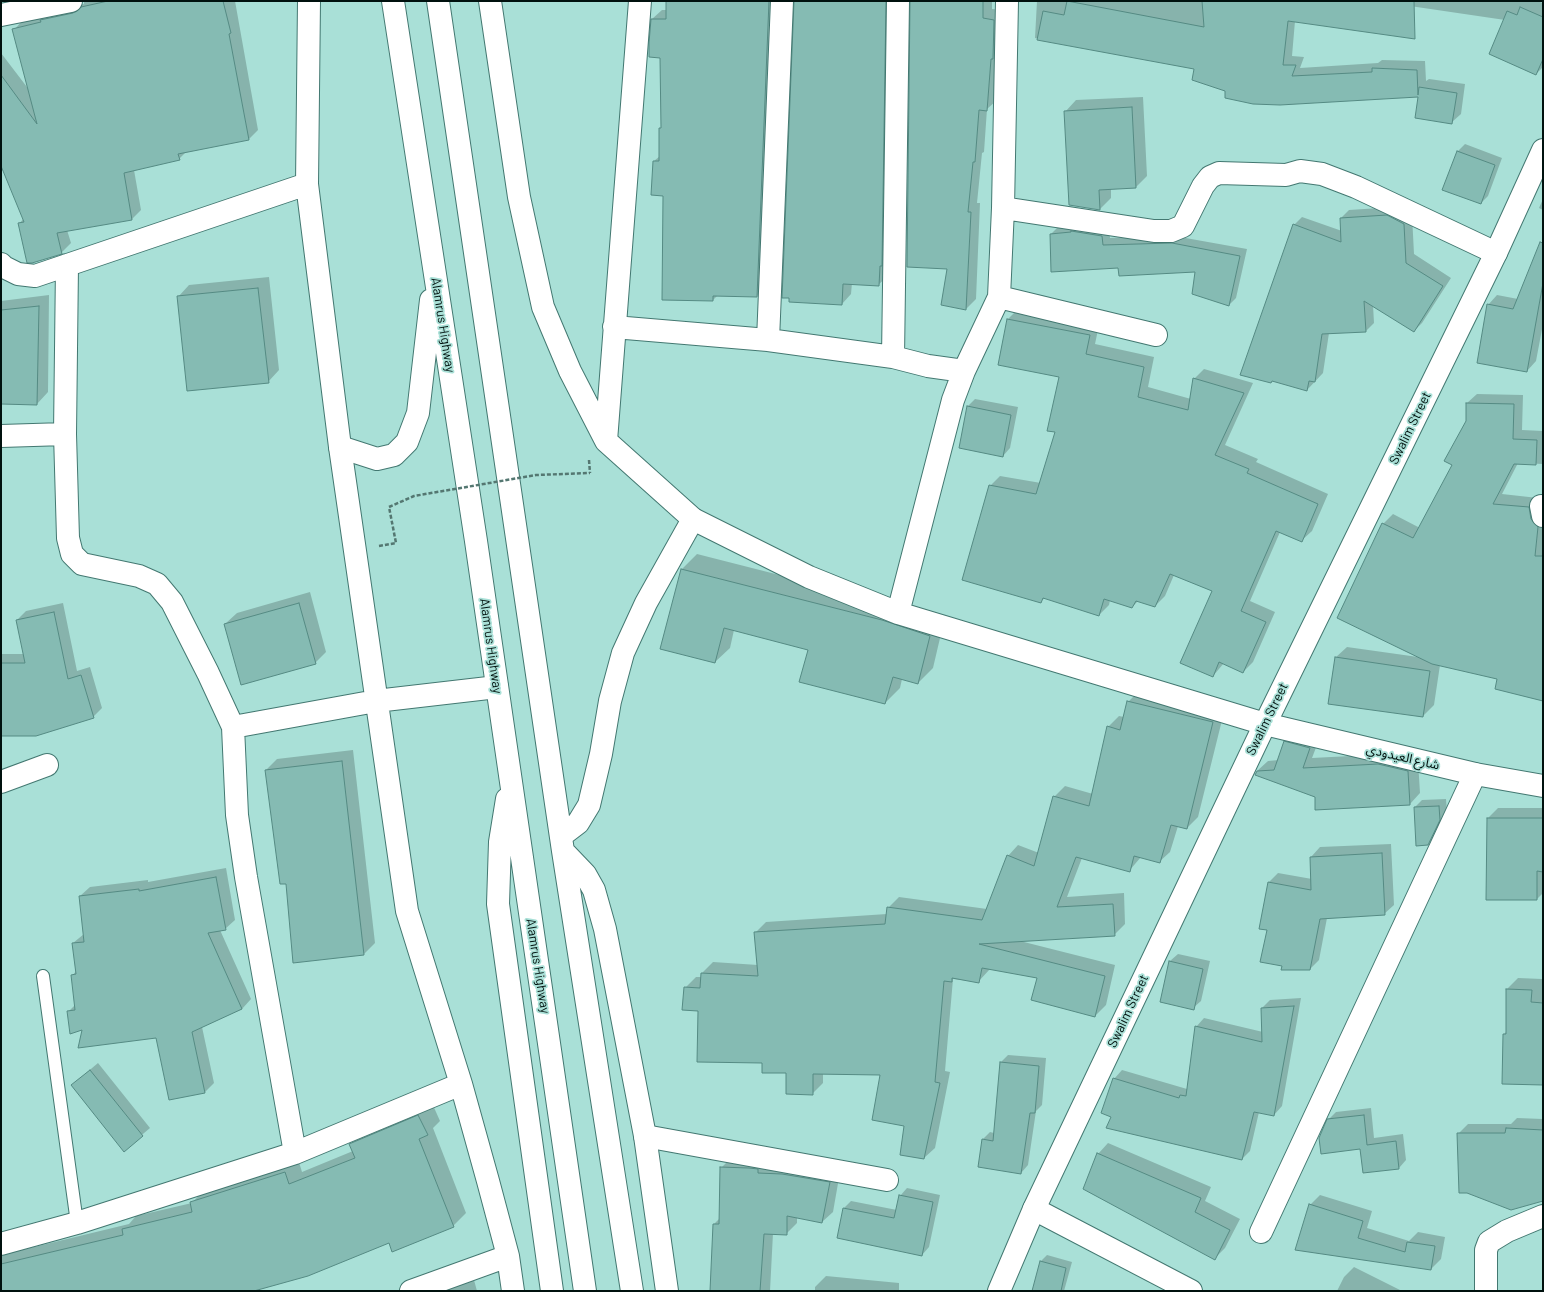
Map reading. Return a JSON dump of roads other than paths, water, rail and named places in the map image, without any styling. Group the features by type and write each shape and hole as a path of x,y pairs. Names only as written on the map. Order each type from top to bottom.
{"street":[{"path":"1,15 71,1"},
{"path":"309,1 307,184 340,447 407,911 461,1084 508,1256 513,1291"},
{"name":"Alamrus Highway","path":"393,1 435,269 585,1291"},
{"path":"438,1 562,844 631,1284"},
{"path":"490,1 519,197 543,307 570,371 606,441"},
{"path":"606,441 640,1"},
{"path":"768,340 782,1"},
{"path":"893,356 898,1"},
{"path":"898,613 953,400 964,371 998,297 1003,208 1007,1"},
{"name":"Swalim Street","path":"998,1291 1034,1209 1264,724 1496,252 1543,150"},
{"path":"1003,208 1154,231 1171,231 1183,226 1203,186 1210,177 1219,173 1286,175 1300,171 1322,174 1356,187 1496,252"},
{"path":"1,264 18,274 35,276 307,184"},
{"path":"67,265 66,434 68,538 72,554 82,564 139,576 157,584 172,602 208,673 232,727 237,815 246,877 296,1153"},
{"path":"340,447 377,459 394,455 407,442 418,413 435,269"},
{"path":"998,297 1156,335"},
{"path":"614,327 768,340 893,356 928,366 964,371"},
{"path":"1,436 66,434"},
{"name":"شارع العيدودي","path":"606,441 693,519 809,577 898,613 1264,724 1475,774 1543,786"},
{"path":"562,844 589,806 601,754 610,701 623,653 646,603 693,519"},
{"path":"232,727 376,700 497,687"},
{"path":"1,782 47,765"},
{"path":"1261,1232 1475,774"},
{"path":"510,776 500,842 498,904 506,975 552,1291"},
{"path":"562,844 585,874 594,890 605,929 645,1136 667,1291"},
{"path":"1,1244 77,1223 296,1153 461,1084"},
{"path":"645,1136 887,1180"},
{"path":"1034,1209 1191,1291"},
{"path":"1486,1291 1486,1250 1489,1242 1507,1231 1543,1216"},
{"path":"411,1291 508,1256"}],"lane":[{"path":"43,976 77,1223"}]}
